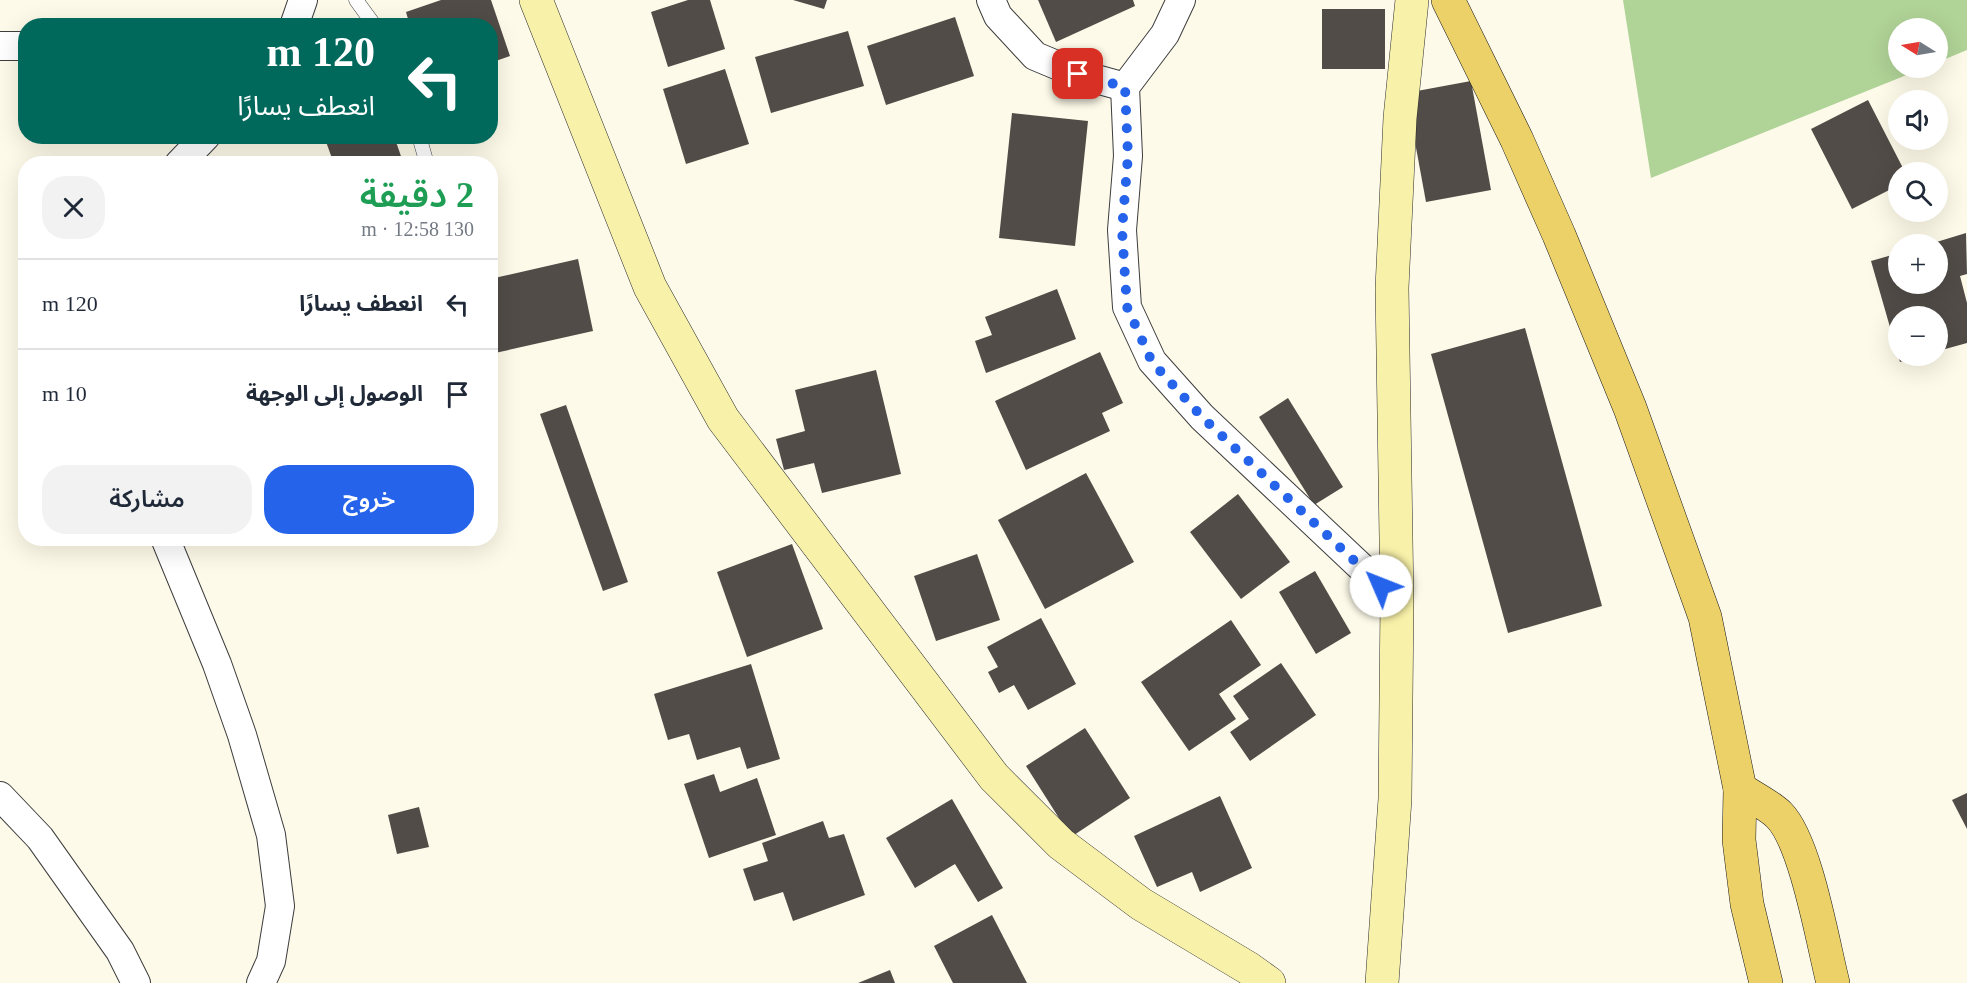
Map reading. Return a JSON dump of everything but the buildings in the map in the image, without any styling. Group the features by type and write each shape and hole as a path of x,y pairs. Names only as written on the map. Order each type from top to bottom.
{"main road":[{"path":"536,0 650,287 723,419 994,777 1061,844 1114,884 1141,904 1269,983"},
{"path":"1382,983 1395,800 1397,601 1392,288 1400,118 1412,0"},
{"path":"1448,0 1517,140 1559,235 1630,408 1705,617 1740,789 1739,840 1747,904 1766,983"},
{"path":"1740,789 1779,815 1797,844 1833,983"}],"street":[{"path":"297,18 303,0"},
{"path":"991,0 998,16 1035,56 1078,74 1125,87"},
{"path":"1181,0 1165,34 1125,87 1128,156 1122,230 1127,307 1152,362 1202,417 1397,601"},
{"path":"0,46 18,46"},
{"path":"187,156 198,144"},
{"path":"168,546 217,664 242,735 271,835 280,906 271,961 261,983"},
{"path":"0,796 40,838 120,951 136,983"}],"lane":[{"path":"356,0 369,18"}],"green space":[{"path":"1623,0 1967,0 1967,50 1948,58 1948,18 1888,18 1888,78 1899,78 1651,178"}],"route":[{"path":"1078,74 1125,87 1128,156 1122,230 1127,307 1152,362 1202,417 1381,586"}]}
